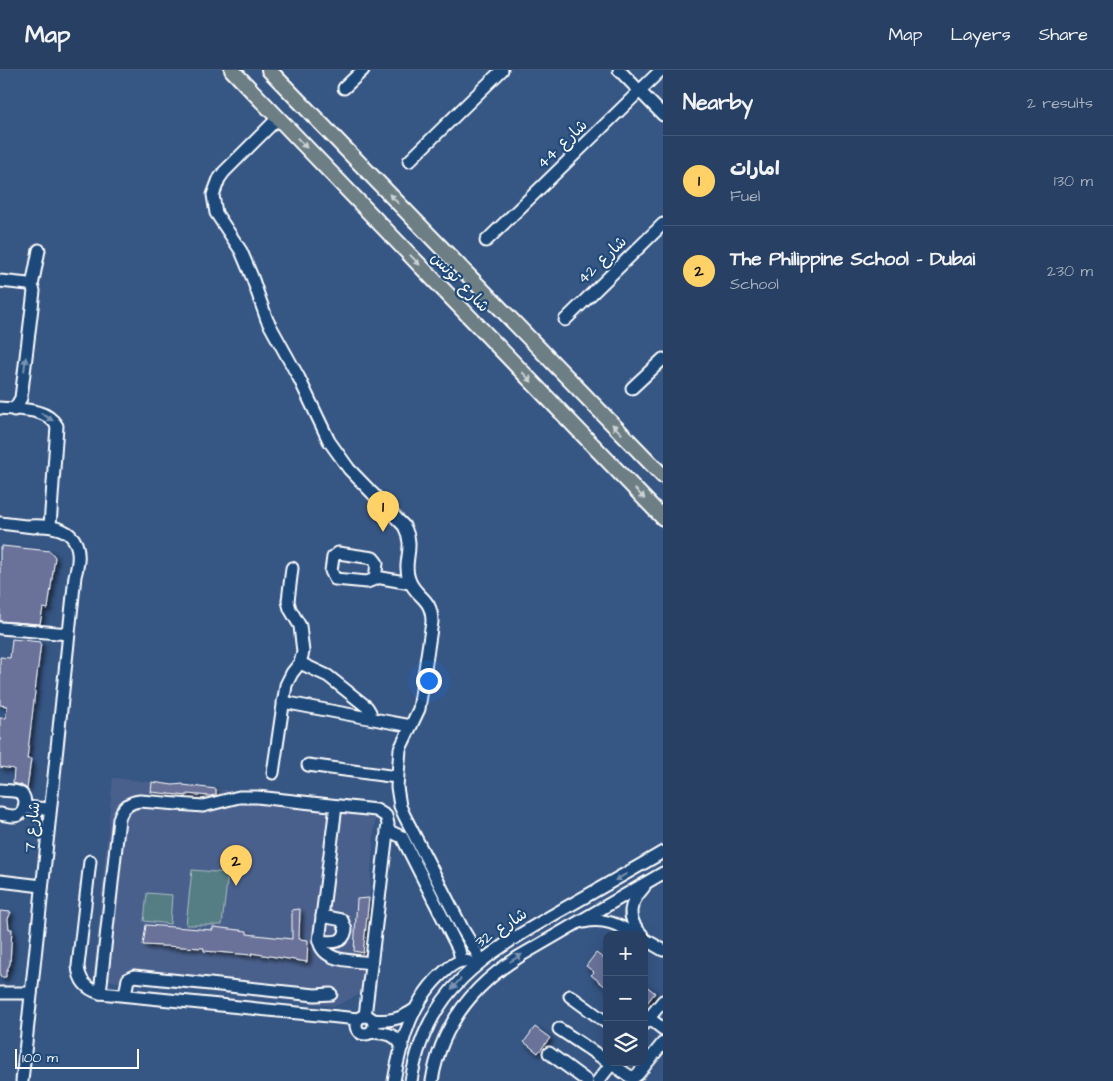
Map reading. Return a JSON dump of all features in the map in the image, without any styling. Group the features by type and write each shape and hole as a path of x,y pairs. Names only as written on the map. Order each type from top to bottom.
{"main road":[{"name":"شارع تونس","path":"232,70 663,518"},
{"name":"شارع تونس","path":"269,70 663,476"}],"street":[{"path":"344,88 363,70"},
{"path":"409,161 502,70"},
{"path":"619,70 663,115"},
{"name":"شارع 44","path":"486,241 661,70"},
{"path":"278,118 219,179 214,195 216,213 241,251 267,320 299,378 329,441 349,469 400,522 407,532 410,544 407,574 410,583 428,603 432,616 418,709 400,749 397,777 398,796 404,815 478,963"},
{"name":"شارع 42","path":"565,320 663,224"},
{"path":"14,410 21,398 34,294 32,286 39,250"},
{"path":"0,280 32,286"},
{"path":"632,388 663,358"},
{"path":"0,408 41,413 52,419 57,426 50,526"},
{"path":"0,523 48,530 63,538 71,551 75,576"},
{"path":"28,526 50,526 66,532 76,543 79,558 75,576"},
{"path":"273,773 282,702 288,681 300,663 303,652 300,626 290,609 288,601 292,568"},
{"name":"شارع 7","path":"22,1081 75,576"},
{"path":"376,576 410,583"},
{"path":"0,628 69,634"},
{"path":"300,663 332,678 367,707 371,718"},
{"path":"282,702 411,726"},
{"path":"308,765 397,777"},
{"path":"0,790 20,792 25,799 22,812 18,815 0,814"},
{"path":"100,993 118,819 126,806 140,801 203,806 230,799 248,797 380,811 388,820 387,830 365,1018 356,1026 359,1032 365,1034 371,1032 391,1034 396,1037 402,1047"},
{"path":"336,806 319,941 323,951 332,957 371,963"},
{"path":"24,807 50,809"},
{"path":"387,830 402,837 459,950 461,960"},
{"name":"شارع 32","path":"412,1081 417,1054 432,1018 454,986 478,963 517,936 663,852"},
{"path":"90,861 78,972 83,984 94,991 301,1014 390,1021 407,1015 414,1010"},
{"name":"شارع 32","path":"432,1081 439,1051 448,1031 471,996 502,967 663,873"},
{"path":"649,881 634,899 631,906 632,922 663,950"},
{"path":"0,882 42,886"},
{"path":"319,941 338,942 344,937 346,930 342,920 322,916"},
{"path":"571,927 588,921 604,920 629,931"},
{"path":"394,1081 402,1047 414,1010 421,997 451,965 461,960 478,963"},
{"path":"125,995 128,979 134,976 320,996 331,994"},
{"path":"0,992 31,993"},
{"path":"301,1014 303,994"},
{"path":"570,996 604,1021"},
{"path":"648,1020 663,1001"},
{"path":"365,1018 374,1026 371,1032"},
{"path":"648,1022 663,1029"},
{"path":"559,1029 603,1057"},
{"path":"648,1061 663,1042"},
{"path":"549,1053 586,1081"},
{"path":"598,1081 607,1066"},
{"path":"615,1066 629,1076 636,1076 644,1066"}],"shaded area":[{"path":"113,778 376,806 362,993 335,1006 93,979"}],"green space":[{"path":"192,870 228,873 222,925 186,925"},
{"path":"147,893 172,895 170,924 144,921"}],"building":[{"path":"2,546 50,551 55,557 48,609 43,608 40,624 0,621 0,548 2,549"},
{"path":"12,639 41,642 27,759 31,759 27,789 13,783 14,769 0,767 0,718 6,718 7,706 0,705 0,657 10,658"},
{"path":"152,782 216,789 216,795 187,794 187,796 151,792"},
{"path":"369,898 363,953 354,951 357,899"},
{"path":"300,909 299,939 308,940 307,962 251,953 252,955 204,951 204,948 143,945 146,925 213,930 213,927 247,931 247,934 292,939 292,910"},
{"path":"0,911 11,912 8,919 9,929 12,929 10,964 6,977 0,977"},
{"path":"596,953 603,958 603,985 591,975 594,972 586,966"},
{"path":"648,987 655,993 648,1002"},
{"path":"535,1027 550,1038 538,1053 524,1042"}],"place":[{"name":"امارات","path":"383,532"},
{"name":"The Philippine School - Dubai","path":"236,886"}]}
